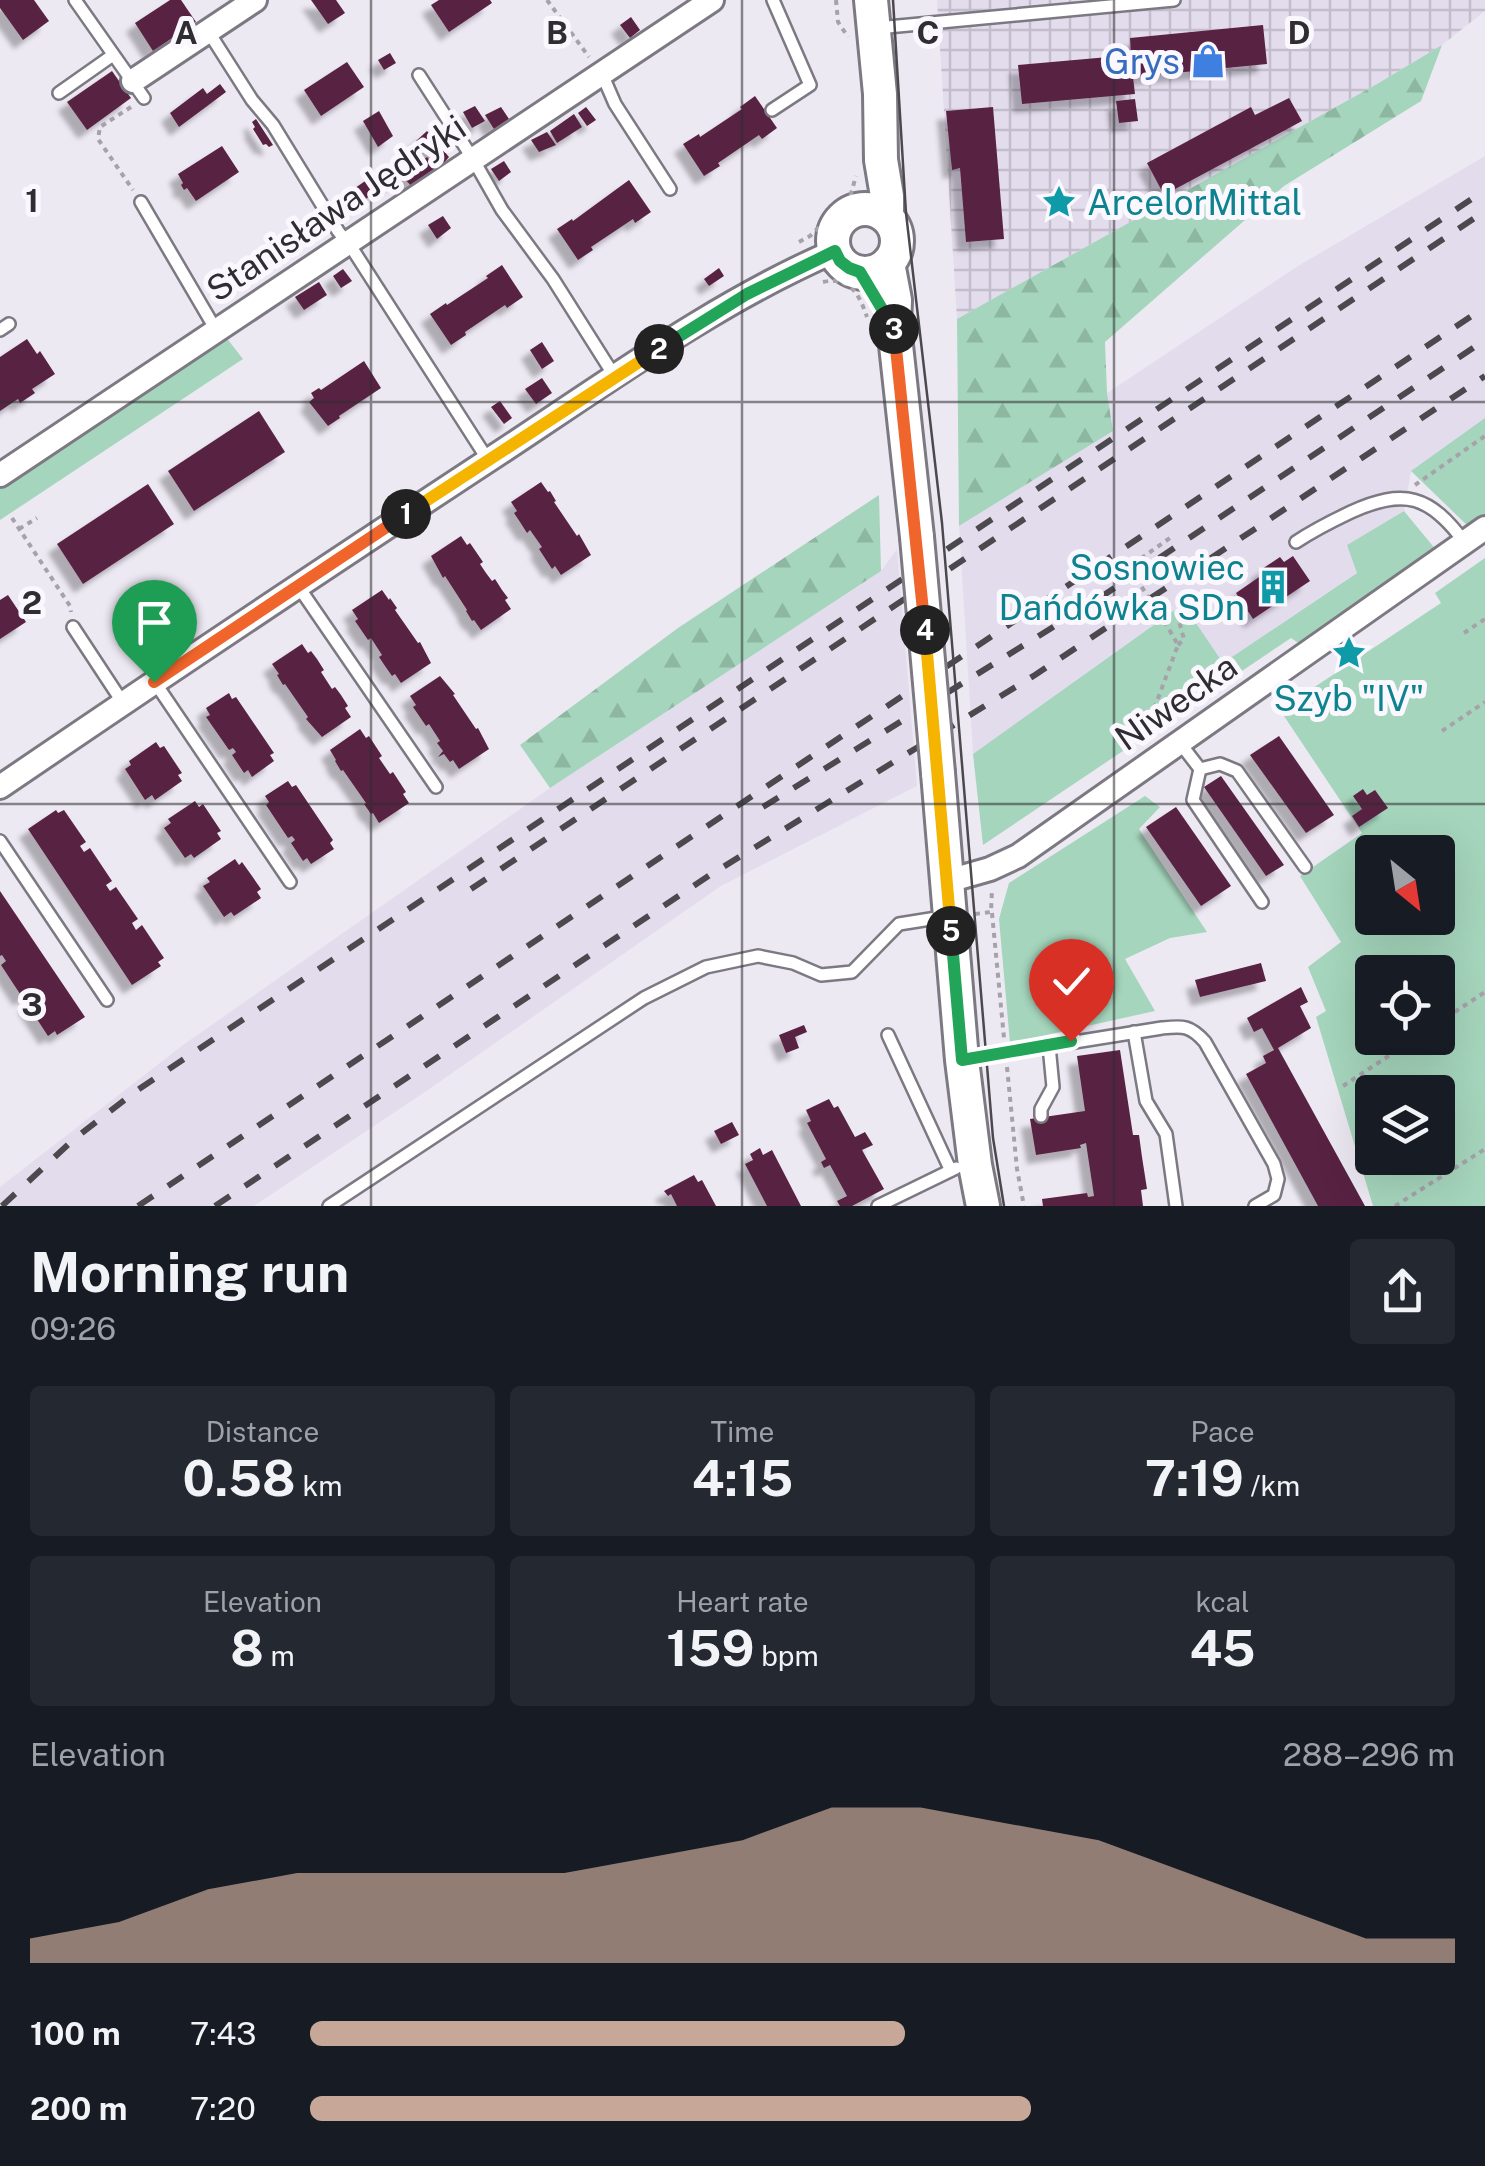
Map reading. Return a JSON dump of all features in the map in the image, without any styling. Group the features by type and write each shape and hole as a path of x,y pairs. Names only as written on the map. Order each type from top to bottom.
{"main road":[{"path":"865,26 880,94 870,161 887,196 873,214"},
{"path":"861,262 894,253 897,238 892,224 873,214 850,212 834,233 896,300 894,327 917,537 962,1060 962,1167 983,1206"}],"street":[{"path":"138,89 208,30 254,0"},
{"name":"Stanisława Jędryki","path":"4,464 348,244 712,0"},
{"path":"0,786 488,460 747,294 861,262"},
{"name":"Niwecka","path":"948,881 1018,856 1485,528"}],"lane":[{"path":"75,0 138,89"},
{"path":"772,110 810,85 773,0"},
{"path":"865,26 1074,4 1174,0"},
{"path":"208,30 488,460"},
{"path":"59,93 113,54"},
{"path":"419,74 502,210 553,279 615,377"},
{"path":"602,74 615,104 670,189"},
{"path":"141,202 216,330"},
{"path":"1296,542 1364,506 1388,498 1421,502 1454,527 1465,542"},
{"path":"298,586 436,786"},
{"path":"73,627 123,703"},
{"path":"154,682 290,882"},
{"path":"1180,743 1200,769"},
{"path":"1200,769 1220,764 1238,770 1305,868"},
{"path":"1200,769 1193,800 1262,902"},
{"path":"0,841 107,1000"},
{"path":"328,1206 644,998 706,967 758,956 792,962 822,975 852,972 899,924 950,916"},
{"path":"962,1060 1134,1032 1182,1026 1195,1030 1274,1164 1278,1179 1274,1194 1254,1206"},
{"path":"1134,1032 1146,1101 1166,1134 1176,1206"},
{"path":"878,1206 962,1167 888,1035"},
{"path":"1041,1116 1040,1109 1053,1087 1049,1046"}],"path":[{"path":"548,0 602,74"},
{"path":"836,0 838,22 848,37 865,26"},
{"path":"138,89 100,127 98,139 141,202"},
{"path":"796,244 810,236 850,197 870,161"},
{"path":"1404,498 1417,482 1485,436"},
{"path":"12,518 70,606 73,627"},
{"path":"19,529 37,518"},
{"path":"1170,538 1128,566 1178,645"},
{"path":"1154,737 1148,724 1178,645 1184,639 1177,614 1183,599"},
{"path":"1464,633 1485,619"},
{"path":"1442,731 1485,702"},
{"path":"1455,1012 1485,992"},
{"path":"1343,1086 1390,1055"},
{"path":"1395,1206 1485,1148"}],"shaded area":[{"name":"ArcelorMittal","path":"937,0 1485,0 1485,11 1442,45 1377,84 957,319"},
{"path":"1485,156 1485,418 1411,471 1404,511 1347,545 1358,572 1223,663 1182,604 973,754 959,526 1113,431 1107,393 1298,266"},
{"path":"897,549 917,786 721,886 254,1206 0,1206 0,1187 183,1045 550,788 881,571"}],"green space":[{"path":"1442,45 1421,101 1284,186 1105,342 1113,431 959,526 957,319"},
{"path":"225,336 243,359 0,520 0,484"},
{"path":"1485,418 1485,518 1470,528 1411,471"},
{"path":"879,495 881,571 550,788 520,745 678,628"},
{"path":"1404,511 1437,551 1300,644 1291,638 983,845 973,754 1183,604 1223,663 1357,573 1347,545"},
{"path":"1485,558 1485,1206 1373,1206 1364,1175 1455,1175 1455,1075 1355,1075 1355,1146 1316,1017 1326,1011 1308,967 1341,942 1300,876 1355,838 1355,935 1455,935 1455,835 1359,835 1362,833 1280,710 1441,603 1435,593"},
{"path":"1145,796 1160,807 1139,829 1207,932 1170,938 1125,959 1155,1011 1010,1043 999,919 1009,883"}],"building":[{"path":"0,0 34,0 49,21 23,40 0,8"},
{"path":"170,0 181,0 196,22 153,51 135,23"},
{"path":"311,0 336,0 345,13 328,24"},
{"path":"439,0 492,3 449,32 431,5"},
{"path":"631,17 640,30 630,38 620,25"},
{"path":"1263,25 1267,64 1133,77 1135,94 1022,104 1018,65 1131,55 1130,38"},
{"path":"390,53 396,63 384,70 378,60"},
{"path":"347,62 364,87 321,116 304,90"},
{"path":"112,71 131,98 87,130 67,102"},
{"path":"220,84 226,92 179,127 170,113 203,88 207,94"},
{"path":"755,96 777,128 762,139 759,135 704,176 683,144 742,109"},
{"path":"1289,98 1302,121 1164,195 1147,163 1251,107 1255,115"},
{"path":"1135,99 1138,121 1119,123 1116,101"},
{"path":"475,106 485,121 472,128 463,112"},
{"path":"501,107 509,119 494,129 485,115"},
{"path":"586,107 596,120 587,126 578,113"},
{"path":"993,107 1004,239 966,242 960,168 952,170 946,111"},
{"path":"379,111 393,136 378,147 363,121"},
{"path":"574,114 582,127 557,143 550,131"},
{"path":"256,119 273,145 263,145 253,129"},
{"path":"427,131 449,157 443,164 416,141"},
{"path":"547,132 556,145 539,152 531,140"},
{"path":"222,146 239,172 196,201 187,188 184,190 178,174"},
{"path":"427,157 438,169 413,188 402,176"},
{"path":"504,161 511,172 499,181 491,169"},
{"path":"387,166 397,181 341,217 330,202"},
{"path":"629,180 651,212 635,223 633,219 578,260 557,229"},
{"path":"443,216 451,228 437,239 428,225"},
{"path":"502,265 523,297 507,308 505,305 451,345 430,314"},
{"path":"719,268 724,276 709,286 704,279"},
{"path":"343,269 352,281 341,288 333,276"},
{"path":"319,282 327,295 304,310 295,297"},
{"path":"27,339 55,374 32,389 35,393 0,411 0,357"},
{"path":"542,342 554,361 542,369 530,350"},
{"path":"364,361 381,388 328,426 309,402 314,398 311,393"},
{"path":"542,378 552,393 536,404 525,389"},
{"path":"500,401 512,418 504,424 491,407"},
{"path":"259,411 285,452 194,511 168,471"},
{"path":"541,482 591,555 561,575 555,566 552,569 530,530 527,533 511,502"},
{"path":"148,484 174,524 83,584 57,544"},
{"path":"461,536 467,545 470,543 492,581 495,579 511,609 481,630 431,556"},
{"name":"Sosnowiec Dańdówka SDn","path":"1293,556 1310,581 1253,619 1236,593 1280,557 1284,562"},
{"path":"382,590 431,663 401,683 385,666 352,610"},
{"path":"8,595 26,622 0,639 0,600"},
{"path":"302,644 317,659 324,670 321,672 341,695 351,717 322,737 306,719 272,664"},
{"path":"440,676 489,749 459,769 444,754 438,757 443,751 437,743 440,741 413,707 416,705 410,696"},
{"path":"229,693 232,699 236,697 274,753 270,755 274,761 252,777 248,770 244,773 232,755 236,752 233,748 229,750 206,717 210,715 206,708"},
{"path":"360,729 366,738 369,736 390,774 393,772 409,803 379,823 330,750"},
{"path":"1279,736 1334,815 1306,833 1250,755"},
{"path":"156,742 160,748 164,746 182,773 178,775 182,781 155,800 152,795 145,800 125,769 131,765 129,761"},
{"path":"1221,776 1284,865 1266,876 1204,787"},
{"path":"288,781 292,787 296,785 333,840 330,843 334,849 311,864 307,858 303,861 291,843 295,840 292,836 288,838 266,805 269,802 265,796"},
{"path":"1363,789 1367,795 1375,790 1388,808 1359,827 1352,816 1362,809 1353,796"},
{"path":"195,801 199,807 203,804 221,831 217,833 221,839 194,858 191,854 185,858 164,828 171,823 168,819"},
{"path":"1176,807 1231,886 1201,906 1146,827"},
{"path":"56,810 64,810 86,842 80,846 84,852 90,848 112,881 106,885 110,891 116,887 138,919 132,923 136,930 142,925 164,958 158,962 161,966 132,985 28,829"},
{"path":"235,859 239,865 242,862 261,889 257,892 261,898 234,916 231,912 224,917 203,886 210,882 207,878"},
{"path":"0,891 85,1017 57,1035 55,1031 48,1036 27,1004 32,1000 28,993 22,997 1,965 6,961 0,956"},
{"path":"1261,963 1266,981 1200,997 1195,980"},
{"path":"1301,987 1308,1002 1300,1006 1311,1028 1278,1048 1365,1206 1318,1206 1246,1074 1266,1063 1263,1056 1274,1050 1262,1028 1254,1032 1247,1018"},
{"path":"804,1025 807,1032 795,1037 799,1048 786,1053 779,1035"},
{"path":"1120,1050 1133,1135 1139,1135 1147,1189 1141,1190 1143,1206 1043,1206 1042,1199 1087,1193 1088,1197 1094,1196 1086,1143 1081,1148 1036,1155 1030,1119 1085,1111 1077,1056"},
{"path":"829,1099 834,1108 838,1106 855,1137 865,1132 873,1145 862,1150 884,1189 852,1206 840,1206 837,1201 847,1196 830,1165 824,1168 821,1162 826,1159 807,1123 811,1121 806,1110"},
{"path":"732,1122 739,1135 721,1144 714,1131"},
{"path":"760,1148 763,1155 772,1150 801,1206 767,1206 745,1164 753,1160 750,1154"},
{"path":"694,1175 698,1182 702,1180 716,1206 677,1206 671,1194 668,1196 664,1191"}],"tram line":[{"path":"893,0 906,213 942,523 993,1138 1004,1206"}],"railway":[{"path":"2,1206 73,1140 136,1091 1485,190"},
{"path":"471,889 1485,211"},
{"path":"138,1206 1485,307"},
{"path":"763,807 1095,601 1485,340"},
{"path":"215,1206 710,875 1035,675 1485,376"}],"place":[{"name":"Grys","path":"1208,61"},
{"name":"ArcelorMittal","path":"1059,202"},
{"name":"Sosnowiec Dańdówka SDn","path":"1273,587"},
{"name":"Szyb \"IV\"","path":"1349,653"}],"route":[{"path":"154,682 615,377 747,294 835,251 840,261 860,272 894,327 917,537 962,1060 1071,1041"}]}
